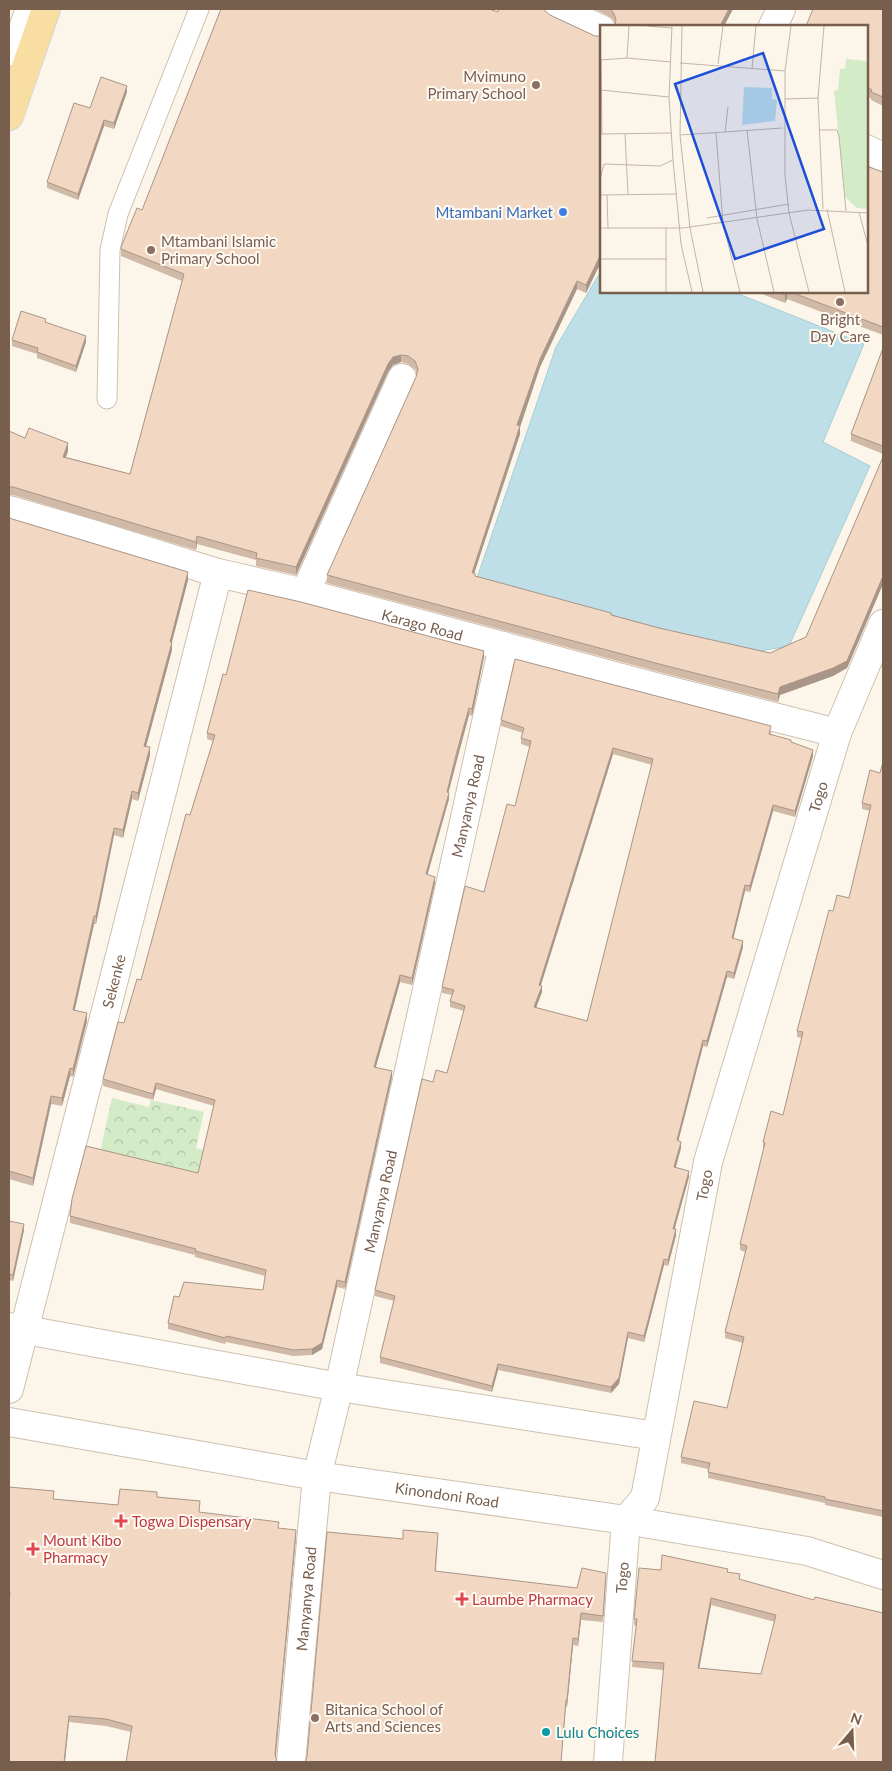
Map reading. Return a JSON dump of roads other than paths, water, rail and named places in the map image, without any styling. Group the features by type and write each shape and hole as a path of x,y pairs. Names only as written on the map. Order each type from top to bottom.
{"main road":[{"path":"9,116 46,9"}],"street":[{"path":"556,9 600,29"},
{"path":"774,25 782,9"},
{"path":"867,149 883,157"},
{"path":"305,593 402,378"},
{"name":"Karago Road","path":"9,510 218,573 305,593 659,688 837,733"},
{"name":"Sekenke","path":"9,1389 17,1328 218,573"},
{"name":"Togo","path":"608,1762 626,1520 645,1498 708,1162 837,733 883,624"},
{"name":"Manyanya Road","path":"291,1762 317,1476 503,646"},
{"path":"17,1328 338,1387 656,1436"},
{"name":"Kinondoni Road","path":"9,1422 317,1476 626,1520 807,1551 883,1574"}],"lane":[{"path":"9,56 24,9"},
{"path":"107,399 110,250 116,223 128,186 198,9"}],"water":[{"path":"600,273 600,292 734,292 864,344 823,442 870,466 789,646 749,653 477,578 556,347"}],"place":[{"name":"Mvimuno Primary School","path":"536,85"},
{"name":"Mtambani Market","path":"563,212"},
{"name":"Mtambani Islamic Primary School","path":"151,250"},
{"name":"Bright Day Care","path":"840,302"},
{"name":"Togwa Dispensary","path":"121,1521"},
{"name":"Mount Kibo Pharmacy","path":"33,1549"},
{"name":"Laumbe Pharmacy","path":"462,1599"},
{"name":"Bitanica School of Arts and Sciences","path":"315,1718"},
{"name":"Lulu Choices","path":"546,1732"}]}
